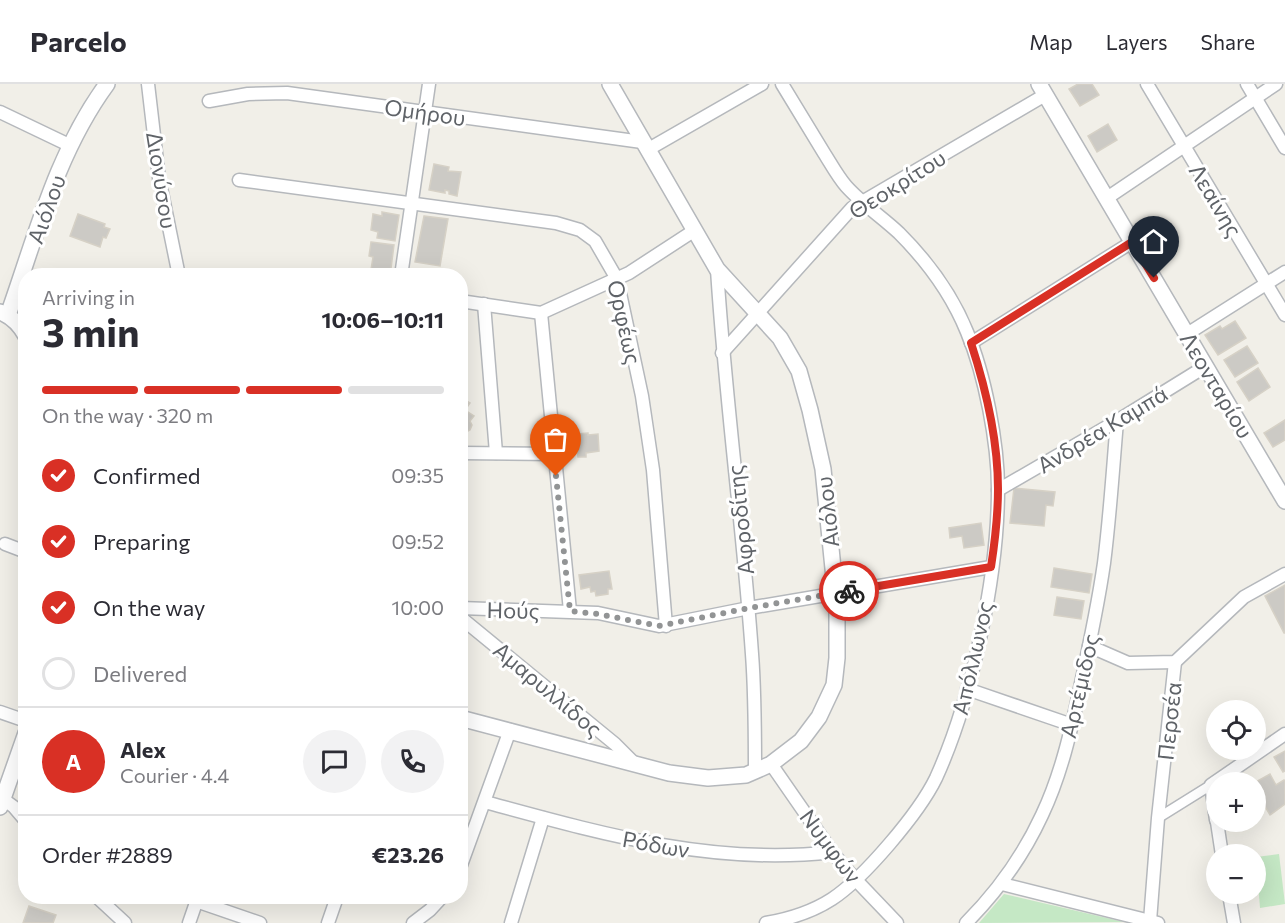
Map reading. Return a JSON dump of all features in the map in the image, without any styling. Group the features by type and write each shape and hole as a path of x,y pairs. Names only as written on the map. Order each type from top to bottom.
{"street":[{"name":"Αιόλου","path":"22,268 69,145 88,111 107,84"},
{"name":"Διονύσου","path":"148,84 159,178 177,268"},
{"path":"402,268 429,84"},
{"name":"Αιόλου","path":"468,720 669,773 699,778 727,778 755,772 789,751 806,735 819,717 831,693 837,658 837,608 823,469 799,371 780,338 717,269 610,84"},
{"path":"644,146 762,84"},
{"name":"Απόλλωνος","path":"766,923 800,914 833,898 855,879 889,843 914,813 935,780 951,740 967,689 984,611 991,567 998,490 989,414 971,343 957,312 929,268 898,233 862,202 840,178 782,84"},
{"name":"Λεαίνης","path":"1147,84 1285,315"},
{"path":"1247,84 1285,148"},
{"path":"1107,198 1276,84"},
{"name":"Θεοκρίτου","path":"722,352 844,216 862,202 1042,89"},
{"name":"Λεονταρίου","path":"1042,89 1285,501"},
{"name":"Ομήρου","path":"208,101 277,92 426,112 644,146"},
{"path":"0,112 69,145"},
{"name":"Ορφέως","path":"239,180 569,226 580,230 595,241 617,279 642,396 653,470 666,626"},
{"path":"468,302 541,313 617,279 695,230"},
{"path":"971,343 1132,242"},
{"name":"Αφροδίτης","path":"717,269 722,352 749,608 755,772"},
{"path":"1187,334 1285,272"},
{"name":"Αιόλου","path":"18,278 4,314 18,326"},
{"path":"484,304 496,453"},
{"path":"541,313 570,611"},
{"name":"Ανδρέα Καμπά","path":"998,490 1206,366"},
{"name":"Αρτέμιδος","path":"966,923 1002,884 1018,860 1042,816 1058,777 1089,646 1104,562 1117,421"},
{"path":"468,453 554,454"},
{"path":"5,544 18,549"},
{"name":"Ηούς","path":"468,608 570,611 598,614 653,626 666,626 749,608 991,567"},
{"name":"Περσέα","path":"1151,922 1158,818 1175,662 1184,656 1244,597 1285,574"},
{"name":"Αμαρυλλίδος","path":"468,624 615,744 634,763"},
{"path":"1089,646 1128,663 1175,662"},
{"path":"967,689 1072,725"},
{"path":"0,712 18,718"},
{"path":"468,847 510,730"},
{"path":"1229,772 1285,734"},
{"path":"18,755 1,803 14,807 18,812"},
{"name":"Νυμφών","path":"771,764 832,852 897,923"},
{"path":"1158,818 1206,788"},
{"name":"Ρόδων","path":"485,802 637,841 699,852 769,855 832,852"},
{"path":"511,923 543,818"},
{"path":"1002,884 1151,922"},
{"path":"105,904 125,923"},
{"path":"189,923 195,904"},
{"path":"210,904 260,923"},
{"path":"328,923 335,904"},
{"path":"413,923 434,904"},
{"path":"1231,904 1234,923"}],"green space":[{"path":"1279,854 1285,904 1260,908 1260,904 1266,904 1266,856"},
{"path":"1004,894 1124,922 979,923"}],"building":[{"path":"1078,84 1092,84 1099,95 1080,106 1069,89"},
{"path":"1108,124 1117,140 1097,152 1088,136"},
{"path":"434,164 449,167 448,171 461,172 457,196 445,190 445,193 429,190"},
{"path":"382,212 399,215 395,241 377,238 378,232 371,230 373,214 382,216"},
{"path":"78,214 105,224 104,227 110,229 106,238 103,237 100,247 70,236"},
{"path":"424,216 448,219 440,266 415,262"},
{"path":"371,242 394,245 391,268 371,268 373,257 369,256"},
{"path":"1235,321 1246,338 1218,355 1205,335 1220,326 1222,329"},
{"path":"1247,346 1258,363 1235,377 1224,360"},
{"path":"1258,368 1270,387 1249,401 1237,382"},
{"path":"468,412 474,416 470,421 472,425 468,431"},
{"path":"1285,420 1285,440 1273,447 1264,433"},
{"path":"588,433 588,435 598,434 599,451 586,453 586,457 578,457 576,434"},
{"path":"1014,488 1055,492 1053,506 1046,505 1044,526 1010,523"},
{"path":"981,523 984,545 964,548 962,536 950,538 949,528"},
{"path":"1054,568 1092,574 1089,593 1051,587"},
{"path":"609,571 612,589 608,589 608,594 596,596 595,591 591,592 590,587 581,589 579,575"},
{"path":"1285,585 1285,633 1284,633 1265,596"},
{"path":"1057,597 1084,601 1081,619 1054,615"},
{"path":"1285,751 1285,771 1283,772 1274,757"},
{"path":"1270,774 1276,785 1285,781 1285,804 1270,815 1266,808 1266,776"},
{"path":"29,906 56,915 53,923 23,923"}],"way so far":[{"path":"556,476 570,611 608,615 644,624 666,626 749,608 849,591"}],"route":[{"path":"849,591 991,567 998,490 996,466 987,403 971,343 1132,242 1154,278"}]}
